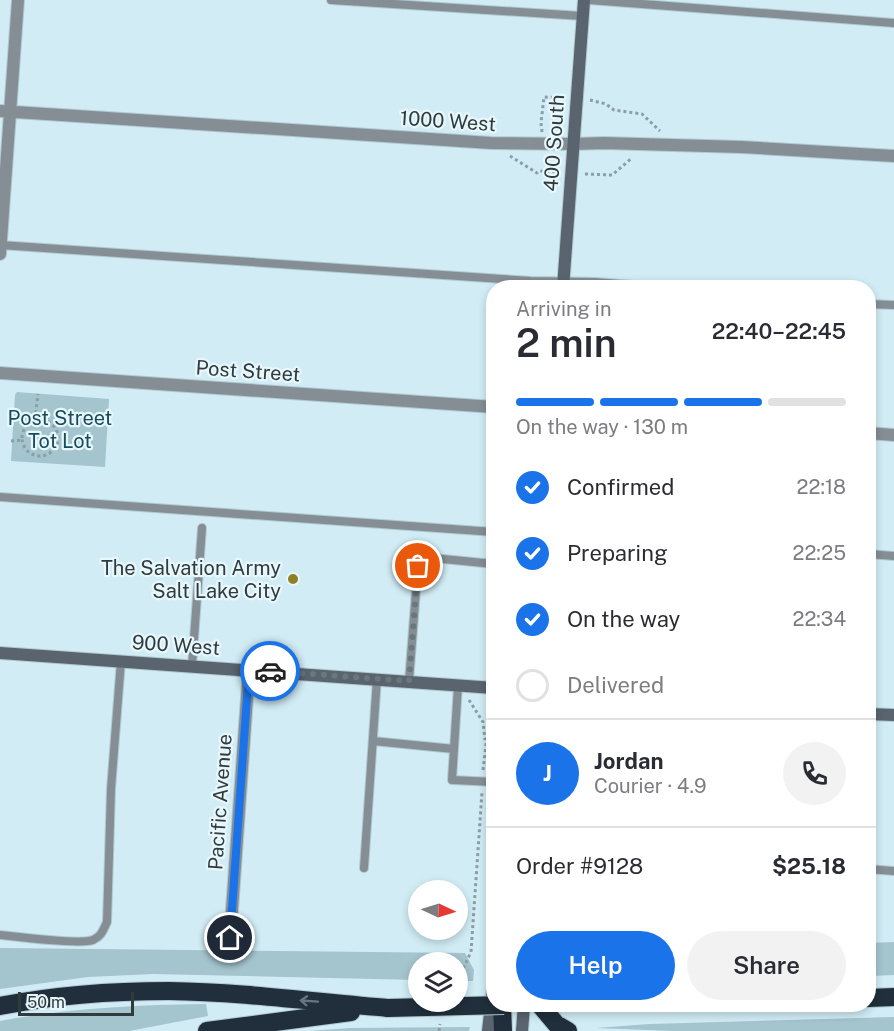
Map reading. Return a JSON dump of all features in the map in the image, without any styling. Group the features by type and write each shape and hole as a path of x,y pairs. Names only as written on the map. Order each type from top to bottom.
{"highway":[{"path":"0,1006 37,999 94,994 172,992 388,1008 486,1005"},
{"path":"876,998 894,997"},
{"path":"207,1031 388,1008"},
{"path":"503,1012 503,1031"},
{"path":"546,1012 556,1024 568,1031"}],"main road":[{"name":"400 South","path":"563,280 584,0"},
{"name":"900 West","path":"0,653 378,678 486,688"},
{"path":"876,714 894,715"},
{"path":"488,1031 490,1012"},
{"path":"522,1031 523,1012"}],"street":[{"path":"0,255 5,111 18,0"},
{"name":"1000 West","path":"5,111 501,144 604,143 741,147 894,156"},
{"name":"Post Street","path":"0,373 486,406"},
{"path":"876,434 894,435"},
{"name":"Pacific Avenue","path":"230,938 249,669"}],"lane":[{"path":"332,0 582,16"},
{"path":"589,0 894,23"},
{"path":"0,245 516,280"},
{"path":"876,304 894,305"},
{"path":"0,497 486,531"},
{"path":"192,666 202,528"},
{"path":"876,555 894,556"},
{"path":"409,681 418,566 424,559 433,558 486,563"},
{"path":"0,935 76,941 92,941 101,936 106,922 111,789 121,661"},
{"path":"364,868 378,678"},
{"path":"460,686 452,780 486,781"},
{"path":"373,741 454,749"},
{"path":"876,870 894,871"}],"path":[{"path":"542,128 544,97 554,97"},
{"path":"596,100 614,110 642,114 676,146"},
{"path":"592,174 612,175 647,145"},
{"path":"531,171 549,171"},
{"path":"35,420 38,394"},
{"path":"44,419 56,428 58,438 55,447 48,454 38,456 28,452 22,440 25,427 35,420 44,419"},
{"path":"11,441 22,440"},
{"path":"460,686 484,726 485,745"},
{"path":"468,958 471,952 486,740"}],"green space":[{"name":"Post Street Tot Lot","path":"17,392 109,399 105,467 11,461"},
{"path":"894,942 894,975 876,976 876,943"},
{"path":"0,948 408,952 408,980 153,974 88,977 0,989"},
{"path":"468,959 474,970 473,981 468,981"},
{"path":"206,1004 208,1016 129,1031 0,1031 0,1021 51,1013 128,1006"},
{"path":"894,1017 894,1031 672,1031 596,1028 649,1024"},
{"path":"470,1027 469,1031 309,1031 350,1028"}],"way so far":[{"path":"270,671 409,681 418,566"}],"place":[{"name":"The Salvation Army Salt Lake City","path":"293,579"}],"route":[{"path":"230,938 249,669 270,671"}]}
